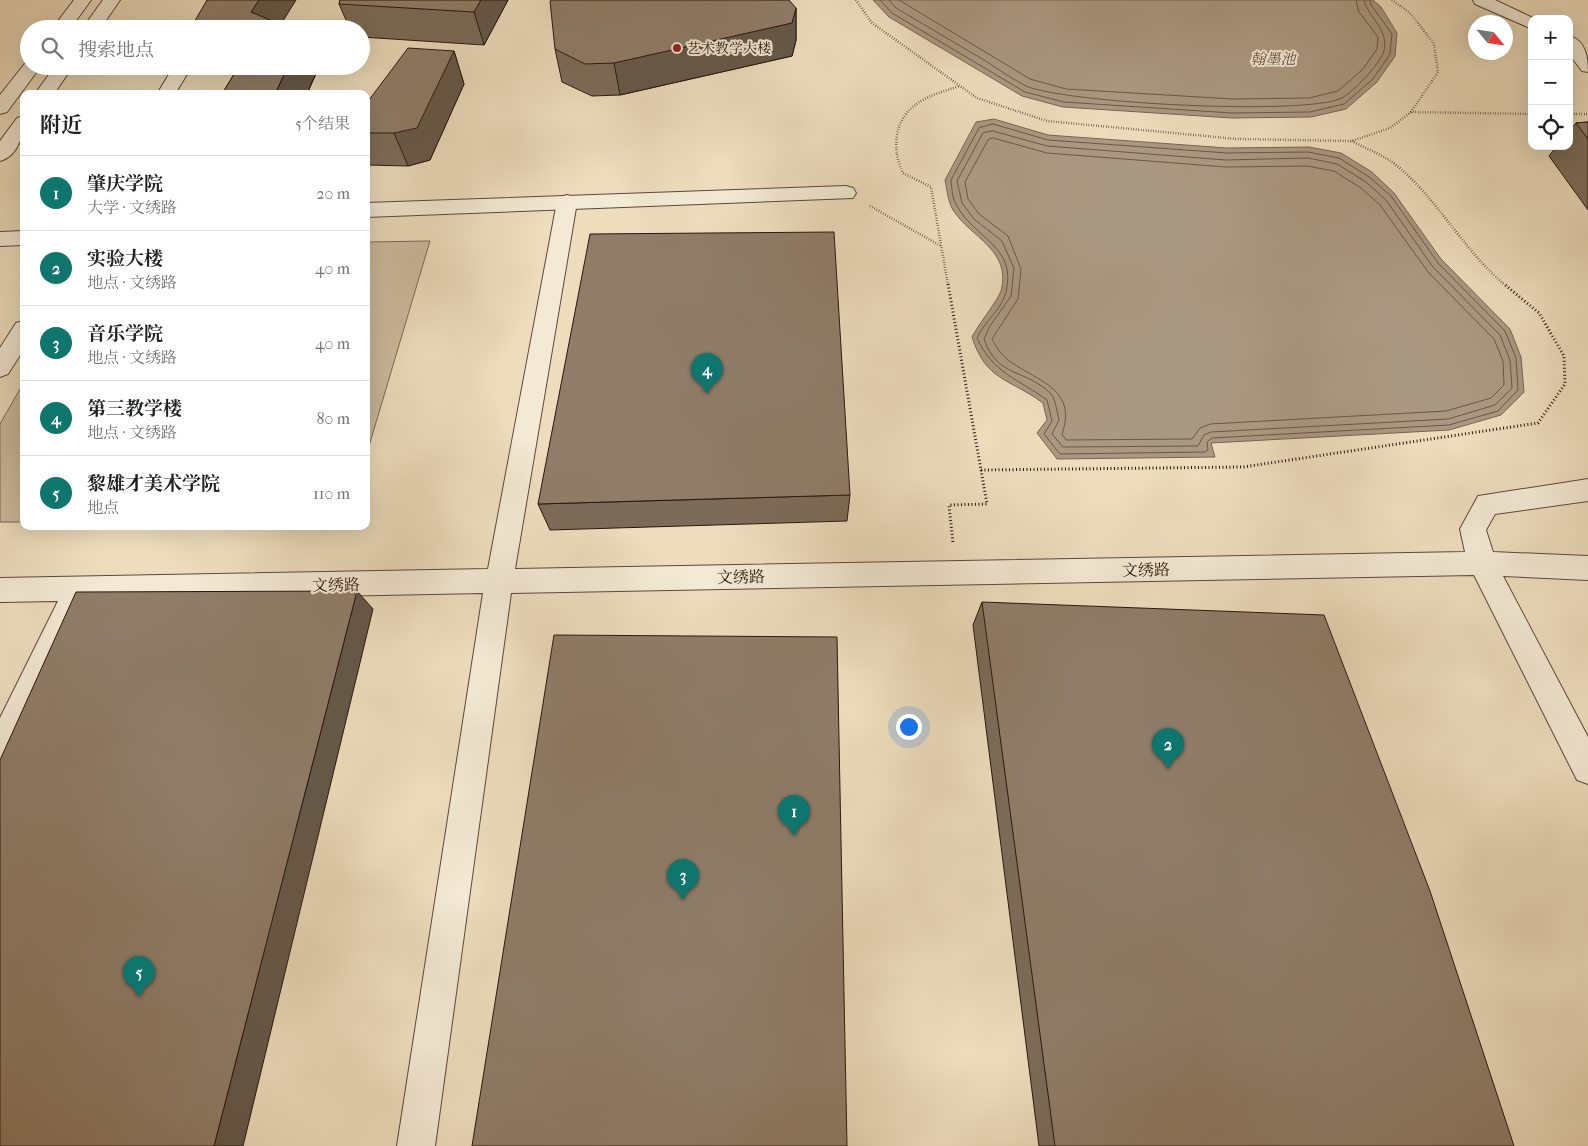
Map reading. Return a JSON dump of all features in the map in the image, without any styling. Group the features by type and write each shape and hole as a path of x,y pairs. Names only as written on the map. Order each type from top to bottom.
{"street":[{"path":"68,20 83,0"},
{"path":"98,20 112,0"},
{"path":"1481,0 1528,22"},
{"path":"1573,40 1588,43"},
{"path":"1573,45 1588,66"},
{"path":"0,108 25,75"},
{"path":"47,90 58,75"},
{"path":"168,90 178,75"},
{"path":"0,154 20,127"},
{"path":"370,210 846,193"},
{"path":"416,1146 499,582 567,202"},
{"path":"0,239 20,238"},
{"path":"0,368 20,336"},
{"path":"1588,490 1487,504 1473,529 1482,563 1588,769"},
{"name":"文绣路","path":"0,590 1482,563 1588,568"},
{"path":"0,751 78,589"}],"path":[{"path":"856,0 872,23 977,98 1046,121 1237,139 1352,141 1390,128 1410,112 1438,72 1434,44 1410,13 1392,0"},
{"path":"956,573 949,505 987,504 931,187 904,174 897,158 899,125 909,109 931,95 960,86"},
{"path":"1410,112 1528,114"},
{"path":"1573,114 1588,114"},
{"path":"980,470 1243,467 1538,423 1564,384 1564,356 1538,313 1485,268 1420,188 1395,164 1352,141"},
{"path":"846,193 941,247"}],"shaded area":[{"path":"430,241 370,443 370,242"},
{"path":"20,389 20,522 0,522 0,424"}],"water":[{"name":"翰墨池","path":"873,0 1373,0 1381,7 1397,33 1395,56 1377,82 1346,109 1311,117 1232,118 1063,107 1022,96 889,17"},
{"path":"994,119 1048,135 1227,148 1309,147 1341,153 1372,172 1394,193 1441,259 1510,329 1521,357 1524,392 1501,415 1449,430 1211,443 1215,457 1057,459 1037,433 1047,420 1043,403 992,371 984,362 972,337 1001,291 1003,277 1001,265 988,246 961,220 951,207 945,180 976,122"}],"building":[{"path":"207,0 259,0 251,12 270,20 195,20"},
{"path":"340,0 481,0 474,12 339,4"},
{"path":"789,0 796,8 792,23 614,63 585,64 555,49 550,1"},
{"path":"408,48 454,51 417,128 394,133 370,133 370,99"},
{"path":"234,75 284,75 277,90 224,90"},
{"path":"1588,122 1588,139 1576,123"},
{"path":"834,232 850,495 538,504 590,234"},
{"path":"357,591 214,1146 0,1146 0,760 76,592"},
{"path":"982,602 1324,615 1430,891 1514,1146 1055,1146"},
{"path":"554,635 837,637 847,1146 472,1146"}],"place":[{"name":"艺术教学大楼","path":"677,48"},
{"name":"第三教学楼","path":"707,394"},
{"name":"实验大楼","path":"1168,769"},
{"name":"肇庆学院","path":"794,836"},
{"name":"音乐学院","path":"683,900"},
{"name":"黎雄才美术学院","path":"139,997"}]}
